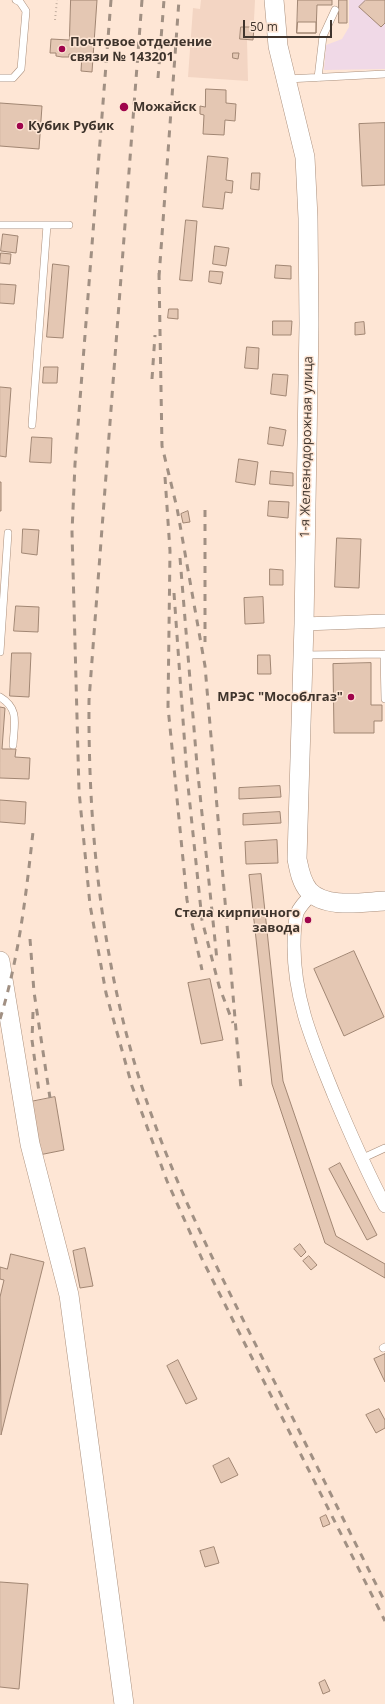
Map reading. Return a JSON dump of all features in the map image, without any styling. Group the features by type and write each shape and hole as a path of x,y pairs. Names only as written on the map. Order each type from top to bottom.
{"main road":[{"name":"1-я Железнодорожная улица","path":"274,0 276,33 285,79 303,146 306,168 308,324 304,624 296,844 300,874 312,894"},
{"path":"312,894 334,902 385,900"},
{"path":"0,961 30,1144 69,1295 124,1704"}],"street":[{"path":"304,624 385,621"},
{"path":"312,894 298,911 294,926 294,968 297,991 327,1078 361,1159 385,1206"}],"lane":[{"path":"0,78 13,78 21,69 26,11 20,2 16,0"},
{"path":"318,78 324,36 335,10"},
{"path":"285,79 385,74"},
{"path":"0,225 69,225"},
{"path":"32,425 47,225"},
{"path":"0,652 8,533"},
{"path":"303,655 385,654 385,699"},
{"path":"0,697 12,707 15,714 14,745"},
{"path":"361,1159 385,1148"}],"path":[{"path":"55,20 56,0"}],"shaded area":[{"path":"201,0 255,0 253,40 247,40 248,81 188,77 193,8 200,9"},
{"path":"349,0 385,0 385,69 324,70 326,45 342,39 349,27"}],"building":[{"path":"71,0 97,0 92,72 81,71 82,55 69,54 69,57 62,57 56,56 56,53 50,53 51,39 69,40"},
{"path":"298,0 332,0 332,5 317,5 316,33 297,33"},
{"path":"339,0 347,0 347,23 339,23"},
{"path":"366,0 385,0 385,23 381,27 359,7"},
{"path":"298,22 316,22 316,33 297,33"},
{"path":"241,27 254,27 253,40 240,39"},
{"path":"233,53 239,53 238,59 233,58"},
{"path":"206,89 226,90 226,103 236,104 235,121 225,120 224,135 203,134 204,115 200,114 200,106 205,107"},
{"name":"Кубик Рубик","path":"0,103 42,106 39,149 0,146"},
{"path":"385,123 385,185 362,186 359,124"},
{"path":"208,156 228,158 226,180 233,181 232,193 225,192 223,209 203,207"},
{"path":"252,173 260,173 259,190 251,189"},
{"path":"186,220 197,221 192,281 180,280"},
{"path":"3,234 18,236 16,253 1,251"},
{"path":"215,246 229,248 226,266 213,264"},
{"path":"1,253 11,254 10,264 0,263"},
{"path":"53,264 69,266 63,338 47,337"},
{"path":"276,265 291,266 291,279 275,278"},
{"path":"210,271 223,272 221,284 209,282"},
{"path":"0,284 16,285 14,304 0,303"},
{"path":"169,309 178,309 178,319 168,318"},
{"path":"273,321 292,321 291,335 273,335"},
{"path":"364,322 365,334 355,335 355,323"},
{"path":"247,347 259,348 258,369 245,368"},
{"path":"44,367 58,367 57,383 43,383"},
{"path":"273,374 288,375 286,396 271,394"},
{"path":"0,387 11,388 6,457 0,456"},
{"path":"270,427 286,430 283,446 268,444"},
{"path":"32,437 52,438 51,463 30,462"},
{"path":"239,459 258,462 255,485 236,482"},
{"path":"271,471 293,473 293,486 270,484"},
{"path":"1,482 1,511 0,511"},
{"path":"269,501 289,502 288,518 268,516"},
{"path":"188,511 190,522 183,523 181,514"},
{"path":"23,529 39,530 37,555 22,553"},
{"path":"337,538 361,539 359,588 335,587"},
{"path":"270,569 283,570 283,585 270,585"},
{"path":"263,597 264,623 245,624 244,598"},
{"path":"16,606 39,607 38,632 14,631"},
{"path":"12,653 31,653 29,697 10,696"},
{"path":"258,655 270,655 271,674 258,674"},
{"path":"371,663 371,705 382,705 382,721 374,721 374,733 334,733 333,664"},
{"path":"0,707 5,708 2,749 16,749 15,757 30,758 29,779 0,778"},
{"path":"280,786 281,797 239,799 239,788"},
{"path":"0,800 26,802 25,824 0,822"},
{"path":"280,812 281,823 243,825 243,814"},
{"path":"277,840 278,863 246,864 245,842"},
{"path":"261,874 283,1081 336,1236 385,1264 385,1278 325,1243 272,1084 249,875"},
{"path":"354,951 384,1017 344,1036 314,969"},
{"path":"210,979 223,1040 201,1044 188,983"},
{"path":"55,1097 64,1150 39,1155 30,1102"},
{"path":"340,1163 377,1235 367,1240 329,1169"},
{"path":"300,1244 306,1252 301,1257 294,1249"},
{"path":"85,1248 93,1286 80,1288 73,1251"},
{"path":"11,1254 44,1262 1,1435 0,1297 4,1280 0,1279 0,1267 7,1269"},
{"path":"309,1256 317,1265 311,1270 303,1261"},
{"path":"385,1354 385,1382 374,1359"},
{"path":"178,1360 197,1399 186,1404 167,1366"},
{"path":"379,1409 385,1420 385,1428 376,1433 366,1415"},
{"path":"229,1458 238,1475 221,1483 213,1466"},
{"path":"326,1515 330,1524 323,1527 320,1518"},
{"path":"214,1547 219,1563 205,1567 200,1551"},
{"path":"0,1582 28,1584 19,1689 0,1687"},
{"path":"325,1680 330,1691 323,1694 319,1683"}],"railway":[{"path":"111,0 75,464 72,532 79,791 90,905 106,993 132,1086 167,1181 202,1259 385,1621"},
{"path":"142,0 89,700 91,803 101,905 109,956 133,1056 148,1105 175,1175 222,1277 385,1602"},
{"path":"158,78 164,0"},
{"path":"159,277 179,0"},
{"path":"159,273 162,446 177,508 205,666 241,1089"},
{"path":"152,379 155,335"},
{"path":"165,477 170,551 168,707 187,900 202,970"},
{"path":"205,510 205,642"},
{"path":"180,558 197,765 217,960"},
{"path":"174,593 187,776 202,920 219,986 233,1023"},
{"path":"0,1019 7,996 17,950 33,832"},
{"path":"30,939 34,992 50,1098"},
{"path":"33,1012 32,1040 39,1092"}],"place":[{"name":"Почтовое отделение связи № 143201","path":"62,49"},
{"name":"Можайск","path":"124,107"},
{"name":"Кубик Рубик","path":"20,126"},
{"name":"МРЭС \"Мособлгаз\"","path":"351,697"},
{"name":"Стела кирпичного завода","path":"308,920"}]}
